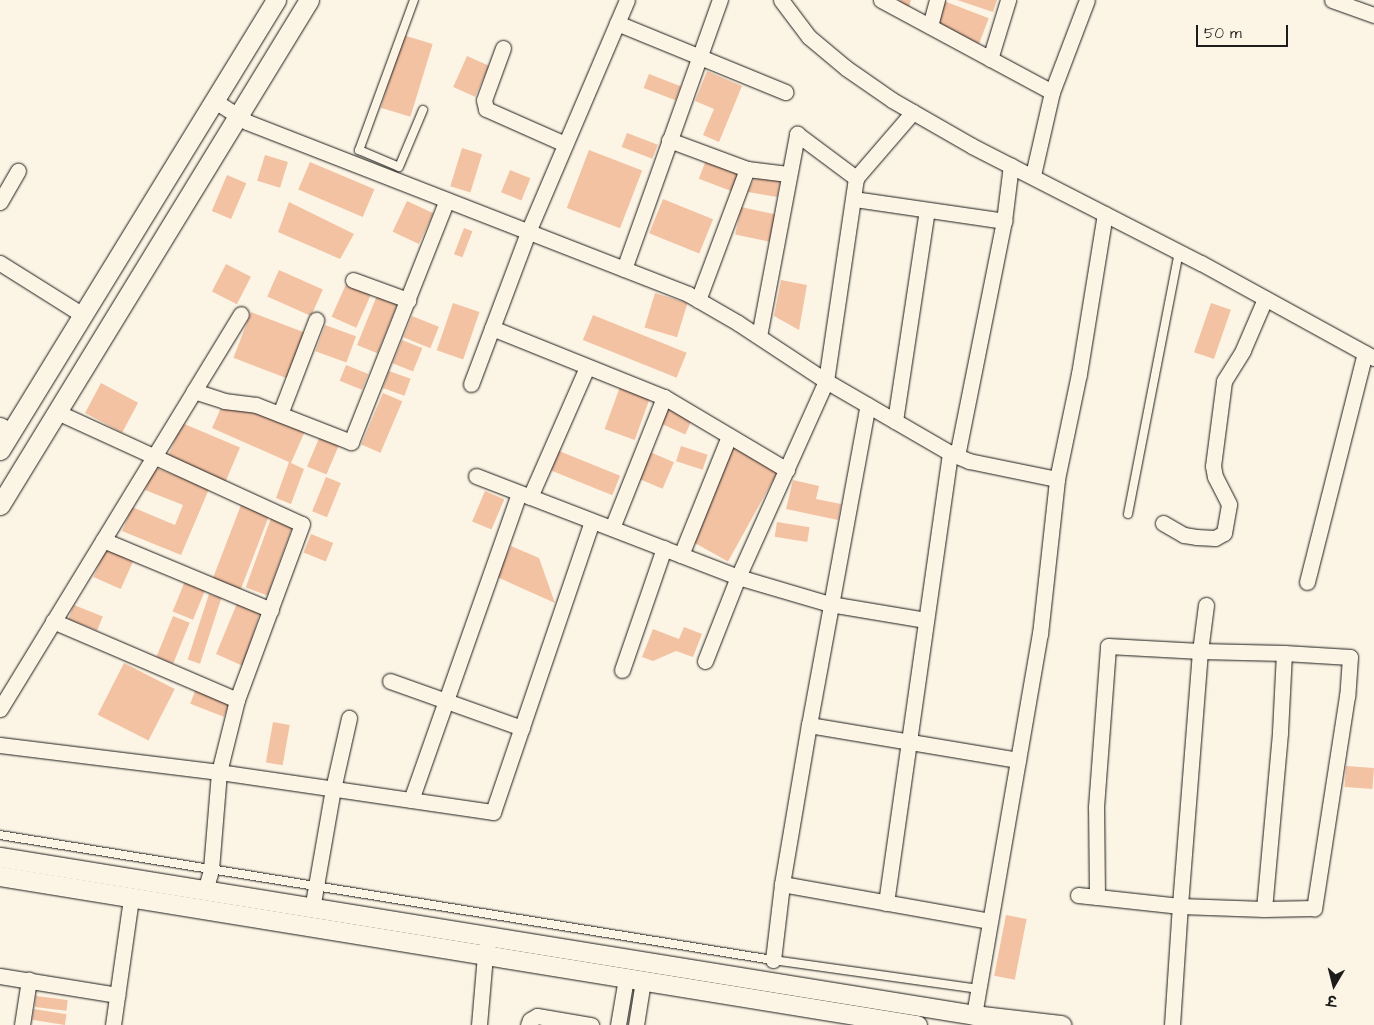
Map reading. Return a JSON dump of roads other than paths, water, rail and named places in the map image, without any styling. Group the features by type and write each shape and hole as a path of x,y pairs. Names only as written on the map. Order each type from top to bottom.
{"street":[{"path":"0,450 10,425 83,315 276,0"},
{"path":"0,505 309,0"},
{"path":"471,384 528,232 626,0"},
{"path":"624,269 720,0"},
{"path":"781,0 809,37 846,68 913,112 1179,252 1369,356 1307,582"},
{"path":"882,0 1052,92"},
{"path":"930,26 937,0"},
{"path":"990,59 1008,0"},
{"path":"1033,176 1052,92 1087,0"},
{"path":"1332,0 1374,15"},
{"path":"617,23 785,92"},
{"path":"502,48 484,100 486,109 565,144"},
{"path":"215,101 238,116 397,173 447,200 698,300 759,336 826,382 968,461 1057,479"},
{"path":"706,661 738,577 826,382 856,178 913,112"},
{"path":"759,336 796,134 856,178"},
{"path":"669,140 747,169 788,174"},
{"path":"886,903 926,620 954,454 1004,221 1011,165"},
{"path":"698,300 747,169"},
{"path":"0,202 18,171"},
{"path":"854,199 1004,221"},
{"path":"194,391 224,400 256,405 352,442 447,200"},
{"path":"895,421 927,210"},
{"path":"974,1015 1040,634 1057,479 1079,374 1105,214"},
{"path":"0,263 83,315"},
{"path":"353,280 408,300"},
{"path":"1163,523 1184,535 1196,538 1215,538 1224,533 1229,504 1215,477 1213,466 1224,381 1244,350 1265,299"},
{"path":"0,709 241,314"},
{"path":"280,414 316,320"},
{"path":"492,328 664,397 786,470"},
{"path":"411,800 446,702 525,495 587,367"},
{"path":"612,528 664,397"},
{"path":"772,960 782,884 809,725 868,405"},
{"path":"57,412 302,524 236,700 219,772 211,870 205,891"},
{"path":"10,425 42,436"},
{"path":"681,554 729,436"},
{"path":"476,476 738,577 830,604 926,620"},
{"path":"0,746 219,772 493,812 592,521"},
{"path":"103,540 271,610"},
{"path":"622,670 664,548"},
{"path":"1172,1025 1200,651 1206,605"},
{"path":"53,621 236,700"},
{"path":"1078,896 1180,906 1314,908 1346,696 1350,657 1108,646 1096,807 1097,897"},
{"path":"1264,908 1280,732 1284,653"},
{"path":"390,681 522,728"},
{"path":"312,909 349,718"},
{"path":"809,725 1018,760"},
{"path":"0,857 312,909 634,979 892,1023 917,1025"},
{"path":"0,876 131,898 896,1002 974,1015 1061,1025"},
{"path":"782,884 990,921"},
{"path":"113,1025 131,898"},
{"path":"478,1025 487,946"},
{"path":"0,976 117,995"},
{"path":"618,1025 634,979"},
{"path":"634,979 636,1025"},
{"path":"22,1025 28,980"},
{"path":"892,1023 896,1002"},
{"path":"528,1025 530,1020 537,1016 591,1025"}],"lane":[{"path":"414,0 359,150 397,173 423,110"},
{"path":"1128,514 1179,252"},
{"path":"0,835 316,888 772,960 979,989"}]}
